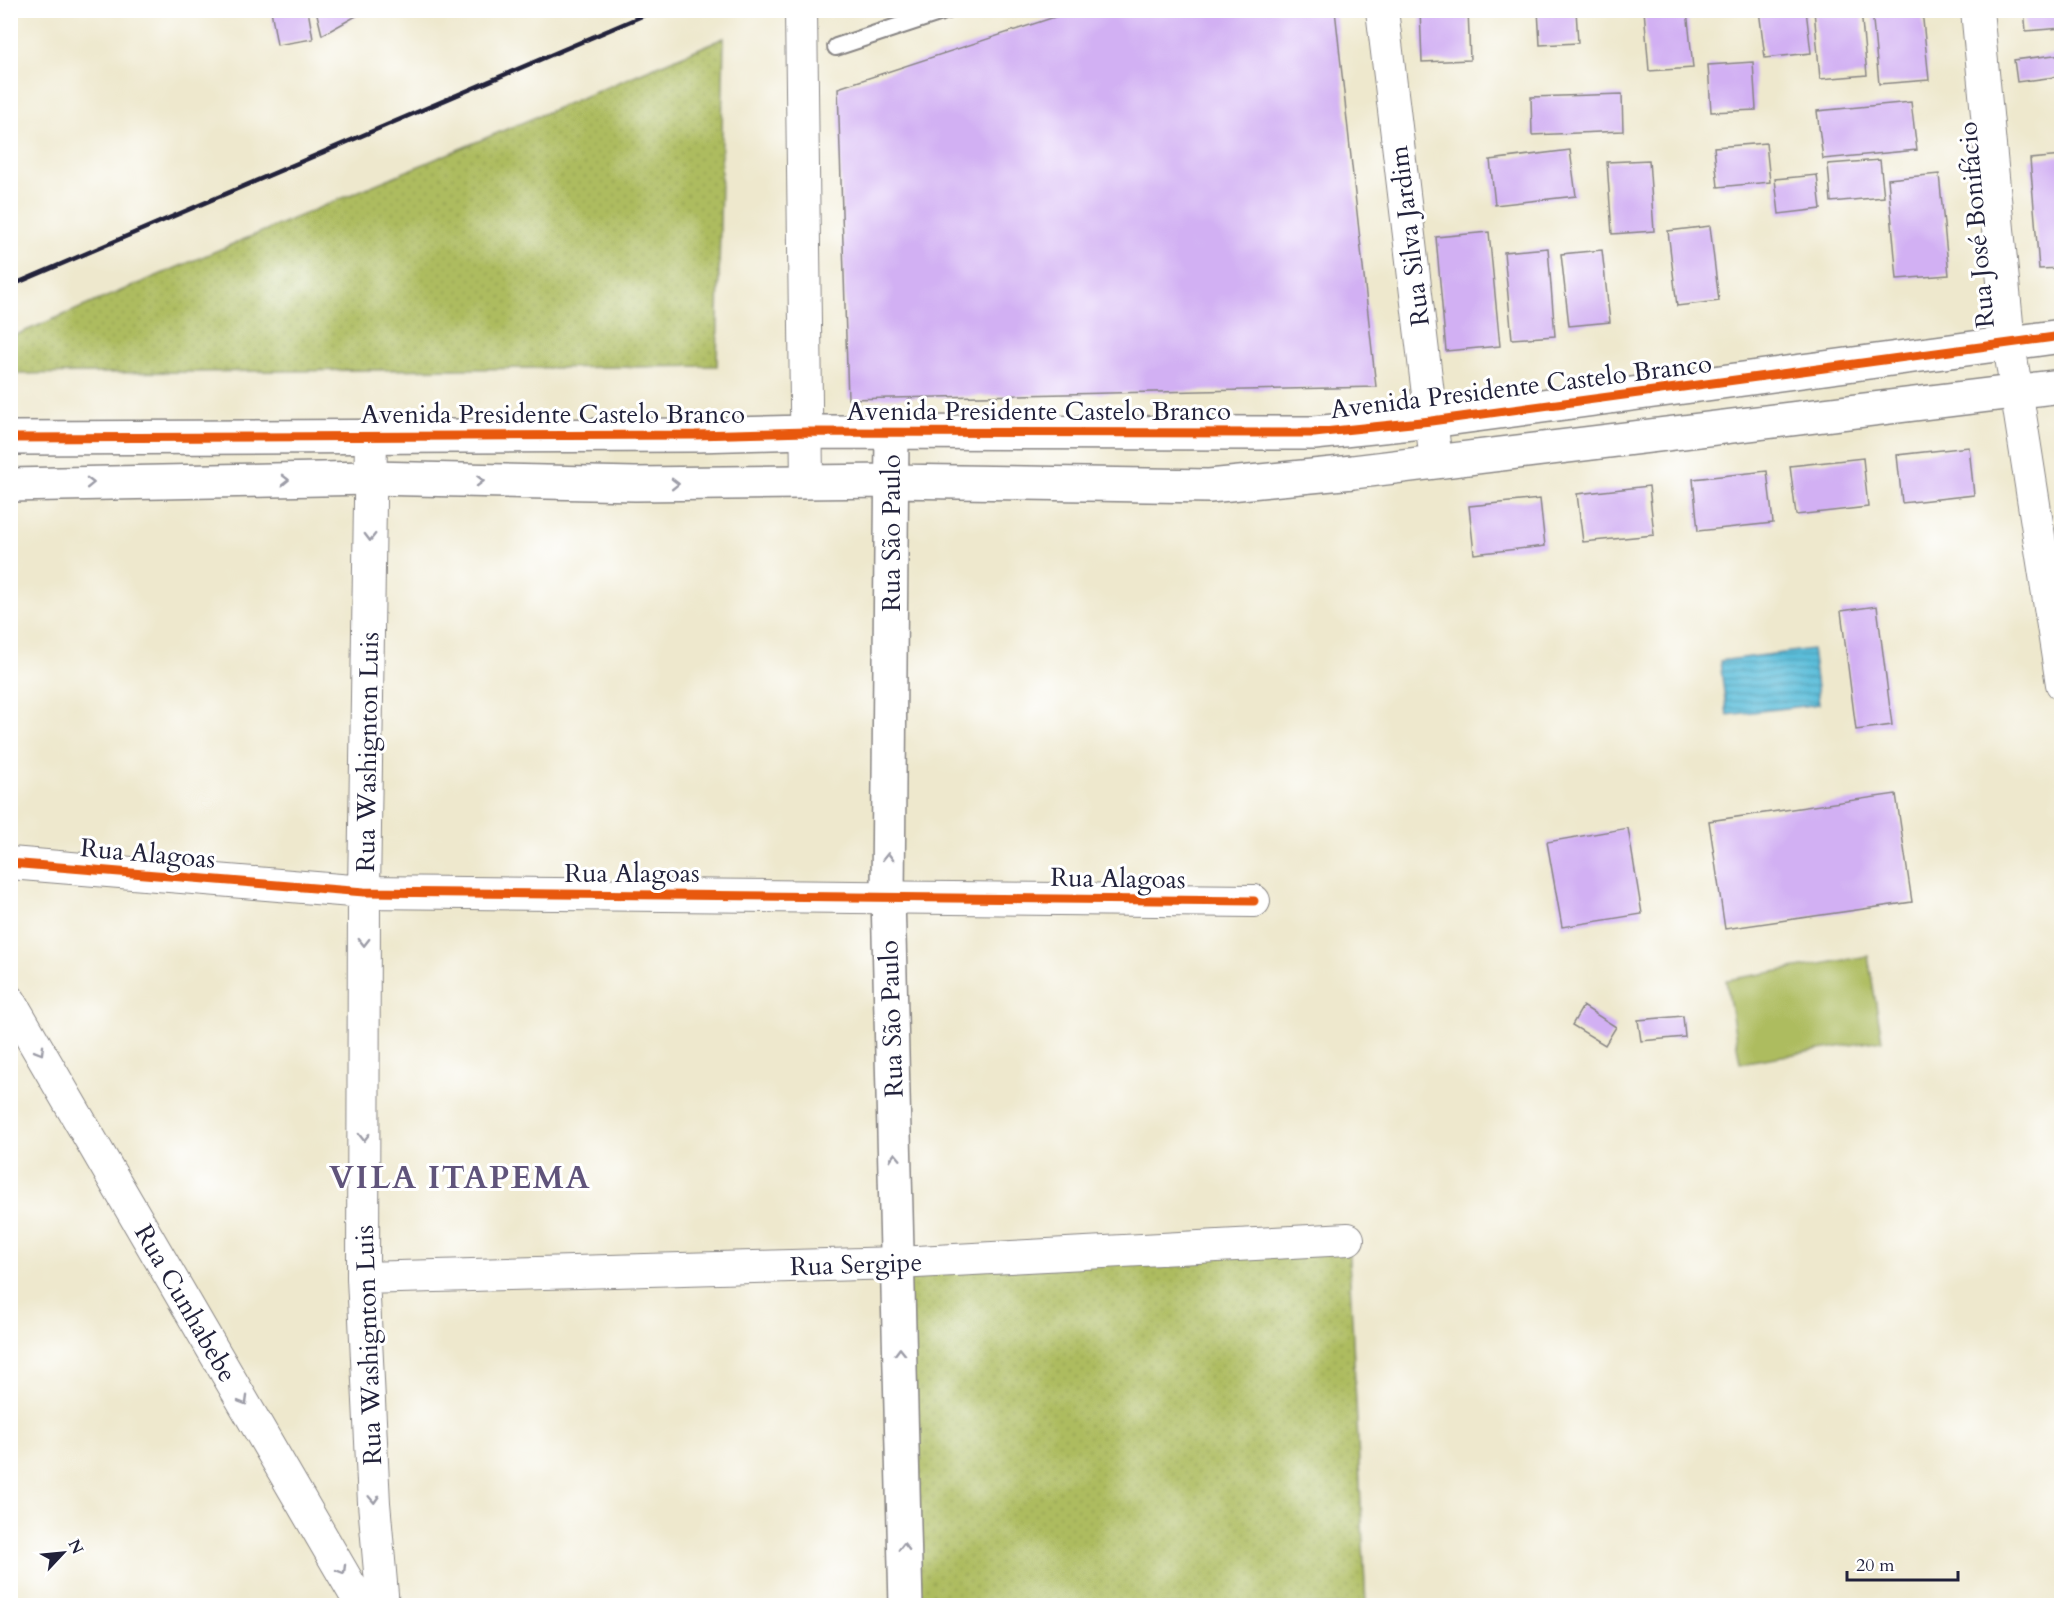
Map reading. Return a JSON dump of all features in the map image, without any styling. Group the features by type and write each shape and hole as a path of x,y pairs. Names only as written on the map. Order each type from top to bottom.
{"street":[{"path":"801,10 807,482"},
{"name":"Rua Silva Jardim","path":"1382,10 1436,461"},
{"name":"Rua José Bonifácio","path":"1977,10 2008,344 2061,684"},
{"name":"Avenida Presidente Castelo Branco","path":"10,438 683,435 806,432 1314,433 1431,421 2061,336"},
{"path":"10,485 371,478 635,484 892,481 1209,486 1353,472 2061,386"},
{"name":"Rua São Paulo","path":"892,432 888,896 906,1605"},
{"name":"Rua Washignton Luis","path":"371,437 364,892 363,1278 374,1503 383,1605"},
{"path":"48,484 50,438"},
{"name":"Rua Alagoas","path":"10,863 364,892 1254,901"},
{"name":"Rua Cunhabebe","path":"10,1001 362,1605"},
{"name":"Rua Sergipe","path":"363,1278 898,1263 1348,1239"}],"lane":[{"path":"836,48 948,10"}],"green space":[{"path":"724,38 717,366 11,374 11,337"},
{"path":"1868,956 1882,1040 1740,1063 1726,980"},
{"path":"1348,1239 1366,1605 906,1605 897,1265"}],"water":[{"path":"1812,649 1819,704 1727,715 1720,661"}],"building":[{"path":"271,10 308,10 313,39 277,45"},
{"path":"316,10 367,10 322,35"},
{"path":"1076,10 1335,10 1376,387 848,399 838,88"},
{"path":"1420,10 1468,10 1470,60 1422,62"},
{"path":"1538,10 1576,10 1578,43 1540,45"},
{"path":"1644,10 1687,10 1693,68 1649,71"},
{"path":"1759,10 1806,10 1811,53 1765,58"},
{"path":"1814,10 1861,10 1867,75 1820,79"},
{"path":"1872,10 1922,10 1929,80 1879,84"},
{"path":"2024,10 2061,10 2062,28 2026,31"},
{"path":"2062,54 2062,76 2017,82 2014,60"},
{"path":"1753,62 1756,110 1711,112 1708,65"},
{"path":"1622,94 1623,131 1532,135 1531,97"},
{"path":"1911,102 1917,150 1823,159 1817,111"},
{"path":"1766,143 1770,182 1718,187 1714,147"},
{"path":"1570,150 1576,196 1495,205 1490,160"},
{"path":"2062,156 2062,268 2039,269 2030,159"},
{"path":"1649,160 1654,231 1612,234 1607,162"},
{"path":"1880,160 1884,197 1831,202 1828,164"},
{"path":"1939,174 1949,275 1897,279 1888,179"},
{"path":"1817,175 1821,209 1779,214 1775,179"},
{"path":"1710,226 1719,301 1677,306 1668,231"},
{"path":"1489,232 1500,346 1446,351 1436,237"},
{"path":"1548,248 1555,336 1512,339 1504,252"},
{"path":"1602,250 1610,322 1569,326 1561,254"},
{"path":"1969,447 1974,495 1902,503 1897,455"},
{"path":"1863,458 1868,507 1796,515 1790,466"},
{"path":"1767,471 1773,523 1698,531 1693,479"},
{"path":"1649,486 1654,535 1583,542 1577,494"},
{"path":"1540,499 1545,546 1474,554 1469,506"},
{"path":"1877,606 1892,725 1856,730 1841,611"},
{"path":"1896,794 1912,902 1725,929 1709,821"},
{"path":"1628,828 1642,914 1562,927 1547,842"},
{"path":"1583,1006 1616,1027 1605,1045 1572,1025"},
{"path":"1683,1016 1685,1037 1641,1041 1638,1020"}],"railway":[{"path":"10,286 656,10"}],"cycle path":[{"path":"10,438 695,435 806,432 1314,433 1431,421 2062,336"},
{"path":"10,863 364,892 1254,901"}],"district":[{"name":"VILA ITAPEMA","path":"460,1177"}]}
